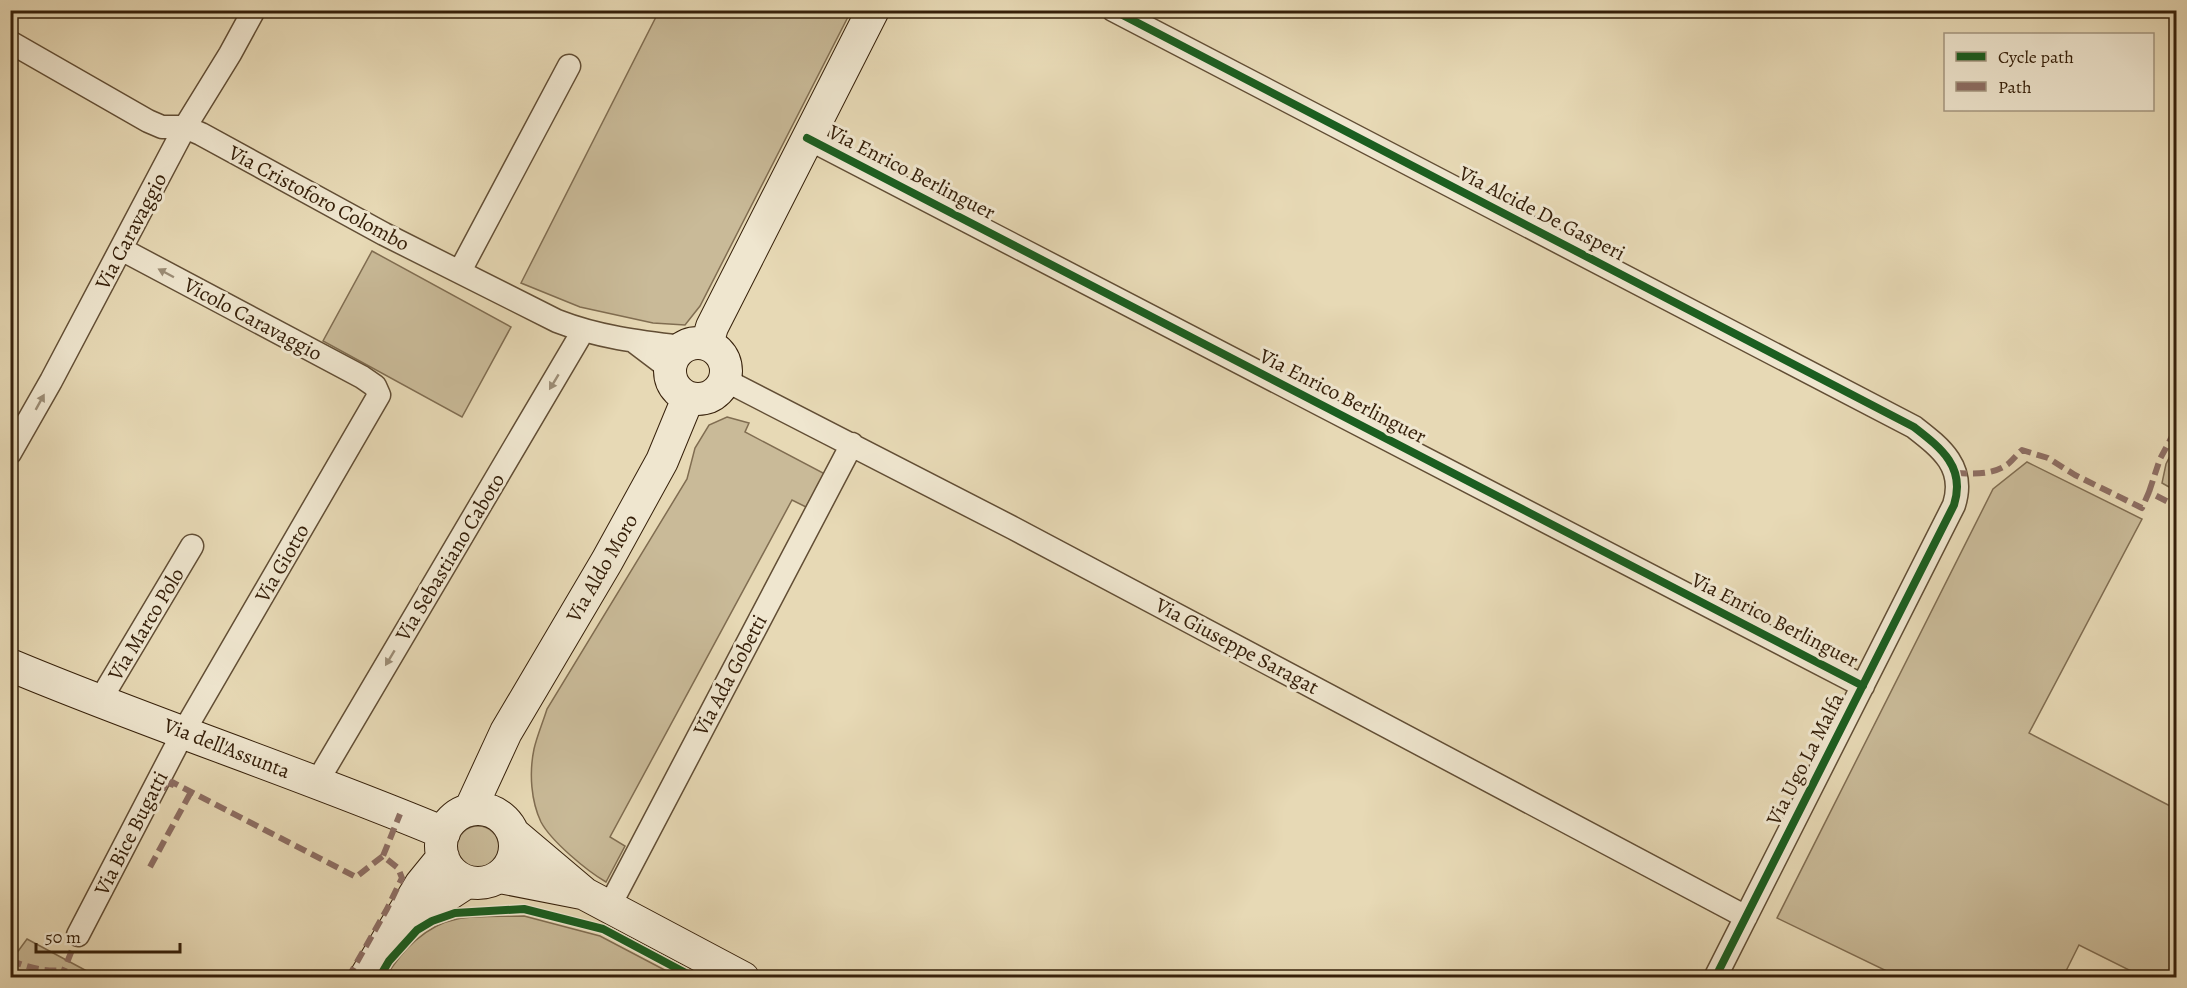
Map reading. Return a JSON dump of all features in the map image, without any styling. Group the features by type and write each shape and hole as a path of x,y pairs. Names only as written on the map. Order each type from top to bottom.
{"street":[{"name":"Via Caravaggio","path":"10,453 51,381 185,127 254,10"},
{"path":"686,353 721,354 727,371 725,380 721,388 706,399 688,398 680,393 670,378 686,353 712,327 873,10"},
{"name":"Via Alcide De Gasperi","path":"1113,10 1914,427 1948,457"},
{"name":"Via Cristoforo Colombo","path":"12,48 148,121 162,127 185,127 384,234 531,309 583,331 686,353"},
{"path":"460,271 569,66"},
{"name":"Via Enrico Berlinguer","path":"807,138 1863,686"},
{"name":"Vicolo Caravaggio","path":"121,249 362,377 375,386 380,395"},
{"name":"Via Sebastiano Caboto","path":"317,782 583,331"},
{"name":"Via Giuseppe Saragat","path":"725,380 852,444 1746,917"},
{"name":"Via Giotto","path":"184,731 380,395"},
{"name":"Via Aldo Moro","path":"470,810 506,732 651,482 668,448 688,398"},
{"name":"Via Ada Gobetti","path":"597,900 852,444"},
{"name":"Via Ugo La Malfa","path":"1714,978 1954,505 1958,491 1955,473 1948,457"},
{"name":"Via Marco Polo","path":"99,702 192,546"},
{"name":"Via dell'Assunta","path":"10,665 99,702 184,731 317,782 443,845"},
{"name":"Via Bice Bugatti","path":"78,935 184,731"},
{"name":"Via Aldo Moro","path":"506,732 501,780 511,829"},
{"path":"365,978 443,845 450,823 459,815 470,810 484,810 497,814 511,829 597,900 743,978"},
{"path":"443,845 448,868 456,876 467,882 478,884 489,882 500,877 514,858 516,846 511,829"},
{"path":"500,877 597,900"},
{"path":"390,933 467,882"}],"shaded area":[{"path":"659,11 851,11 700,306 685,325 653,323 580,307 521,283"},
{"path":"372,251 511,327 462,417 323,341"},
{"path":"727,417 749,423 745,432 825,474 806,507 792,500 610,837 625,846 606,882 570,855 541,822 532,787 532,758 535,744 547,709 687,479 695,448 709,425"},
{"path":"2176,444 2176,491 2162,483 2166,464"},
{"path":"2027,462 2142,519 2029,733 2176,809 2176,977 2143,977 2079,945 2063,977 1899,977 1777,918 1993,489"},
{"path":"478,826 493,832 499,847 493,862 478,868 463,862 457,847 463,832"},
{"path":"524,916 600,936 678,977 386,977 407,949 425,933 446,922 473,917"},
{"path":"27,939 98,977 21,977 11,972 11,952 16,954"}],"marked path":[{"path":"2149,492 2160,459 2176,429"},
{"path":"1955,473 1989,472 2002,468 2022,450 2048,458 2075,475 2142,508 2149,492 2176,506"},
{"path":"156,783 169,790 172,782 356,877 383,856"},
{"path":"150,867 191,792"},
{"path":"348,978 402,878 398,868 383,856 400,814"},
{"path":"69,978 64,970 78,935"},
{"path":"10,960 37,969 64,970"}],"cycle path":[{"path":"1113,10 1914,427 1949,460 1957,480 1954,505 1715,978"},
{"path":"807,138 1863,686"},
{"path":"379,978 389,961 417,930 432,921 455,913 524,909 603,929 695,978"}]}
